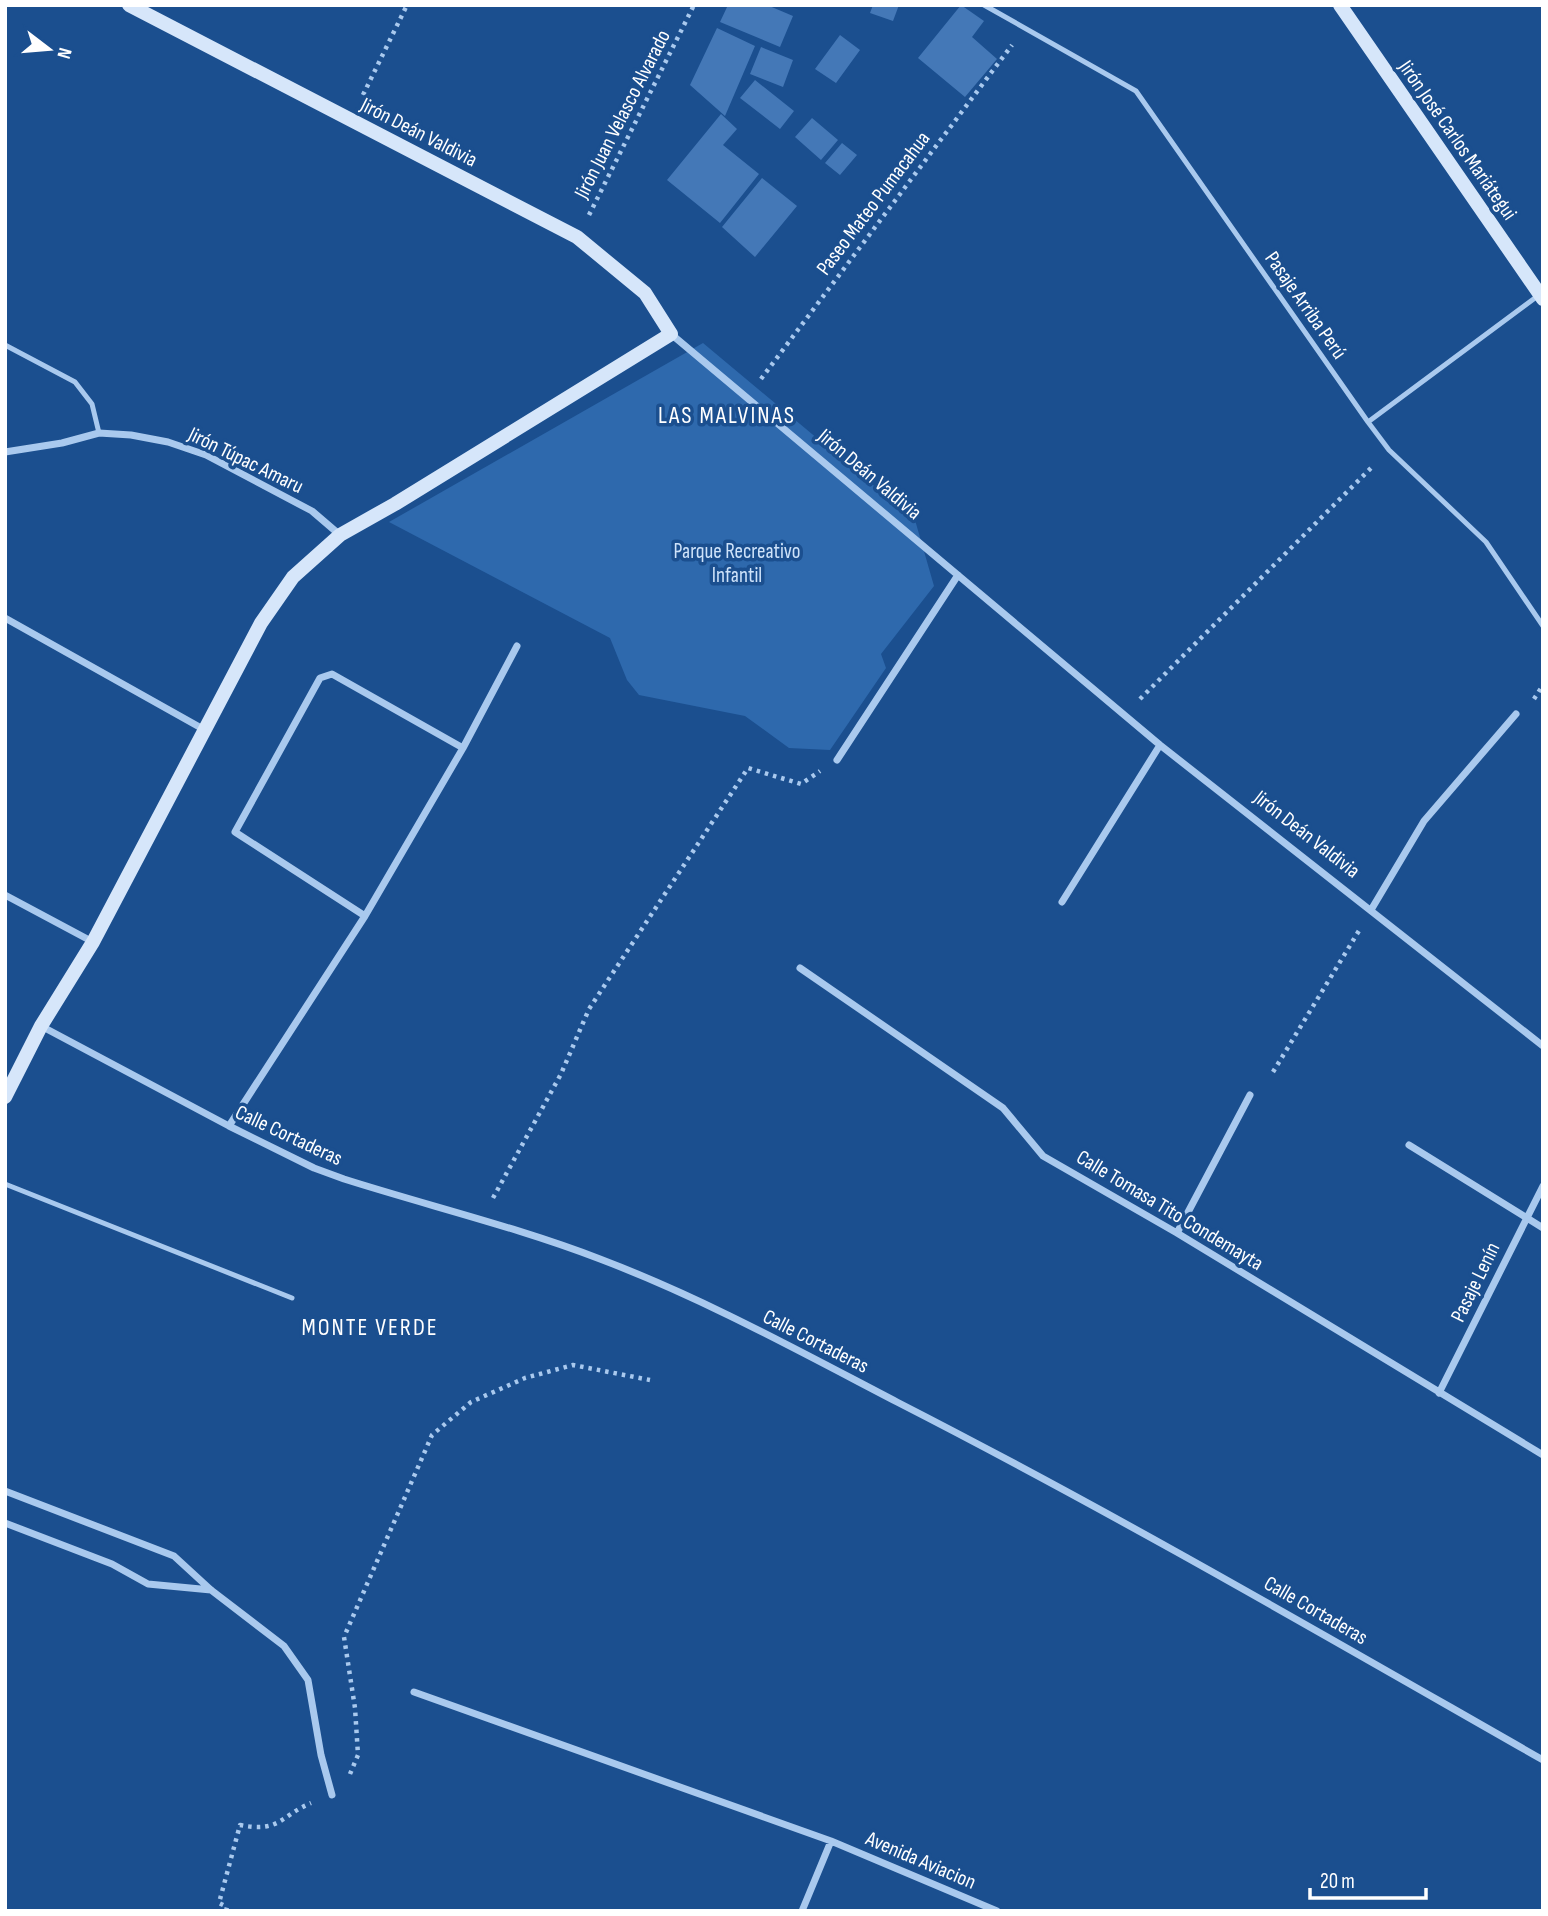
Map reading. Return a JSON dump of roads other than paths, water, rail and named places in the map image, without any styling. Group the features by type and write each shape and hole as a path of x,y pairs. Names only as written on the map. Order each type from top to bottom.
{"street":[{"name":"Jirón Deán Valdivia","path":"129,5 577,237 645,293 671,334 1160,745 1543,1046"},
{"name":"Jirón José Carlos Mariátegui","path":"1340,5 1541,297"},
{"path":"5,1097 41,1026 93,942 261,623 293,577 340,535 407,497 671,334"},
{"name":"Jirón Túpac Amaru","path":"5,452 62,443 99,433 131,435 168,442 206,455 312,511 340,535"},
{"path":"837,760 958,575"},
{"path":"5,618 204,729"},
{"path":"229,1126 365,916 463,748 517,646"},
{"path":"365,916 235,832 320,678 332,674 463,748"},
{"path":"1371,911 1424,821 1516,714"},
{"path":"1062,902 1160,745"},
{"path":"5,895 93,942"},
{"name":"Calle Tomasa Tito Condemayta","path":"800,968 1003,1108 1042,1156 1177,1233 1543,1455"},
{"name":"Calle Cortaderas","path":"41,1026 229,1126 324,1172 599,1258 710,1306 1034,1473 1543,1760"},
{"path":"1177,1233 1250,1095"},
{"path":"1409,1145 1543,1228"},
{"name":"Pasaje Lenín","path":"1439,1393 1543,1186"},
{"path":"5,1491 174,1556 211,1590 284,1646 308,1680 321,1755 332,1795"},
{"path":"5,1522 112,1564 148,1584 211,1590"},
{"name":"Avenida Aviacion","path":"414,1692 831,1841 997,1911"},
{"path":"802,1911 831,1841"}],"lane":[{"name":"Pasaje Arriba Perú","path":"984,5 1136,91 1389,450 1486,542 1543,626"},
{"path":"1368,422 1541,297"},
{"path":"5,345 75,382 92,404 99,433"},
{"path":"5,1184 292,1298"}],"district":[{"name":"LAS MALVINAS","path":"727,415"},
{"name":"MONTE VERDE","path":"370,1327"}],"park label":[{"name":"Parque Recreativo Infantil","path":"737,563"}]}
